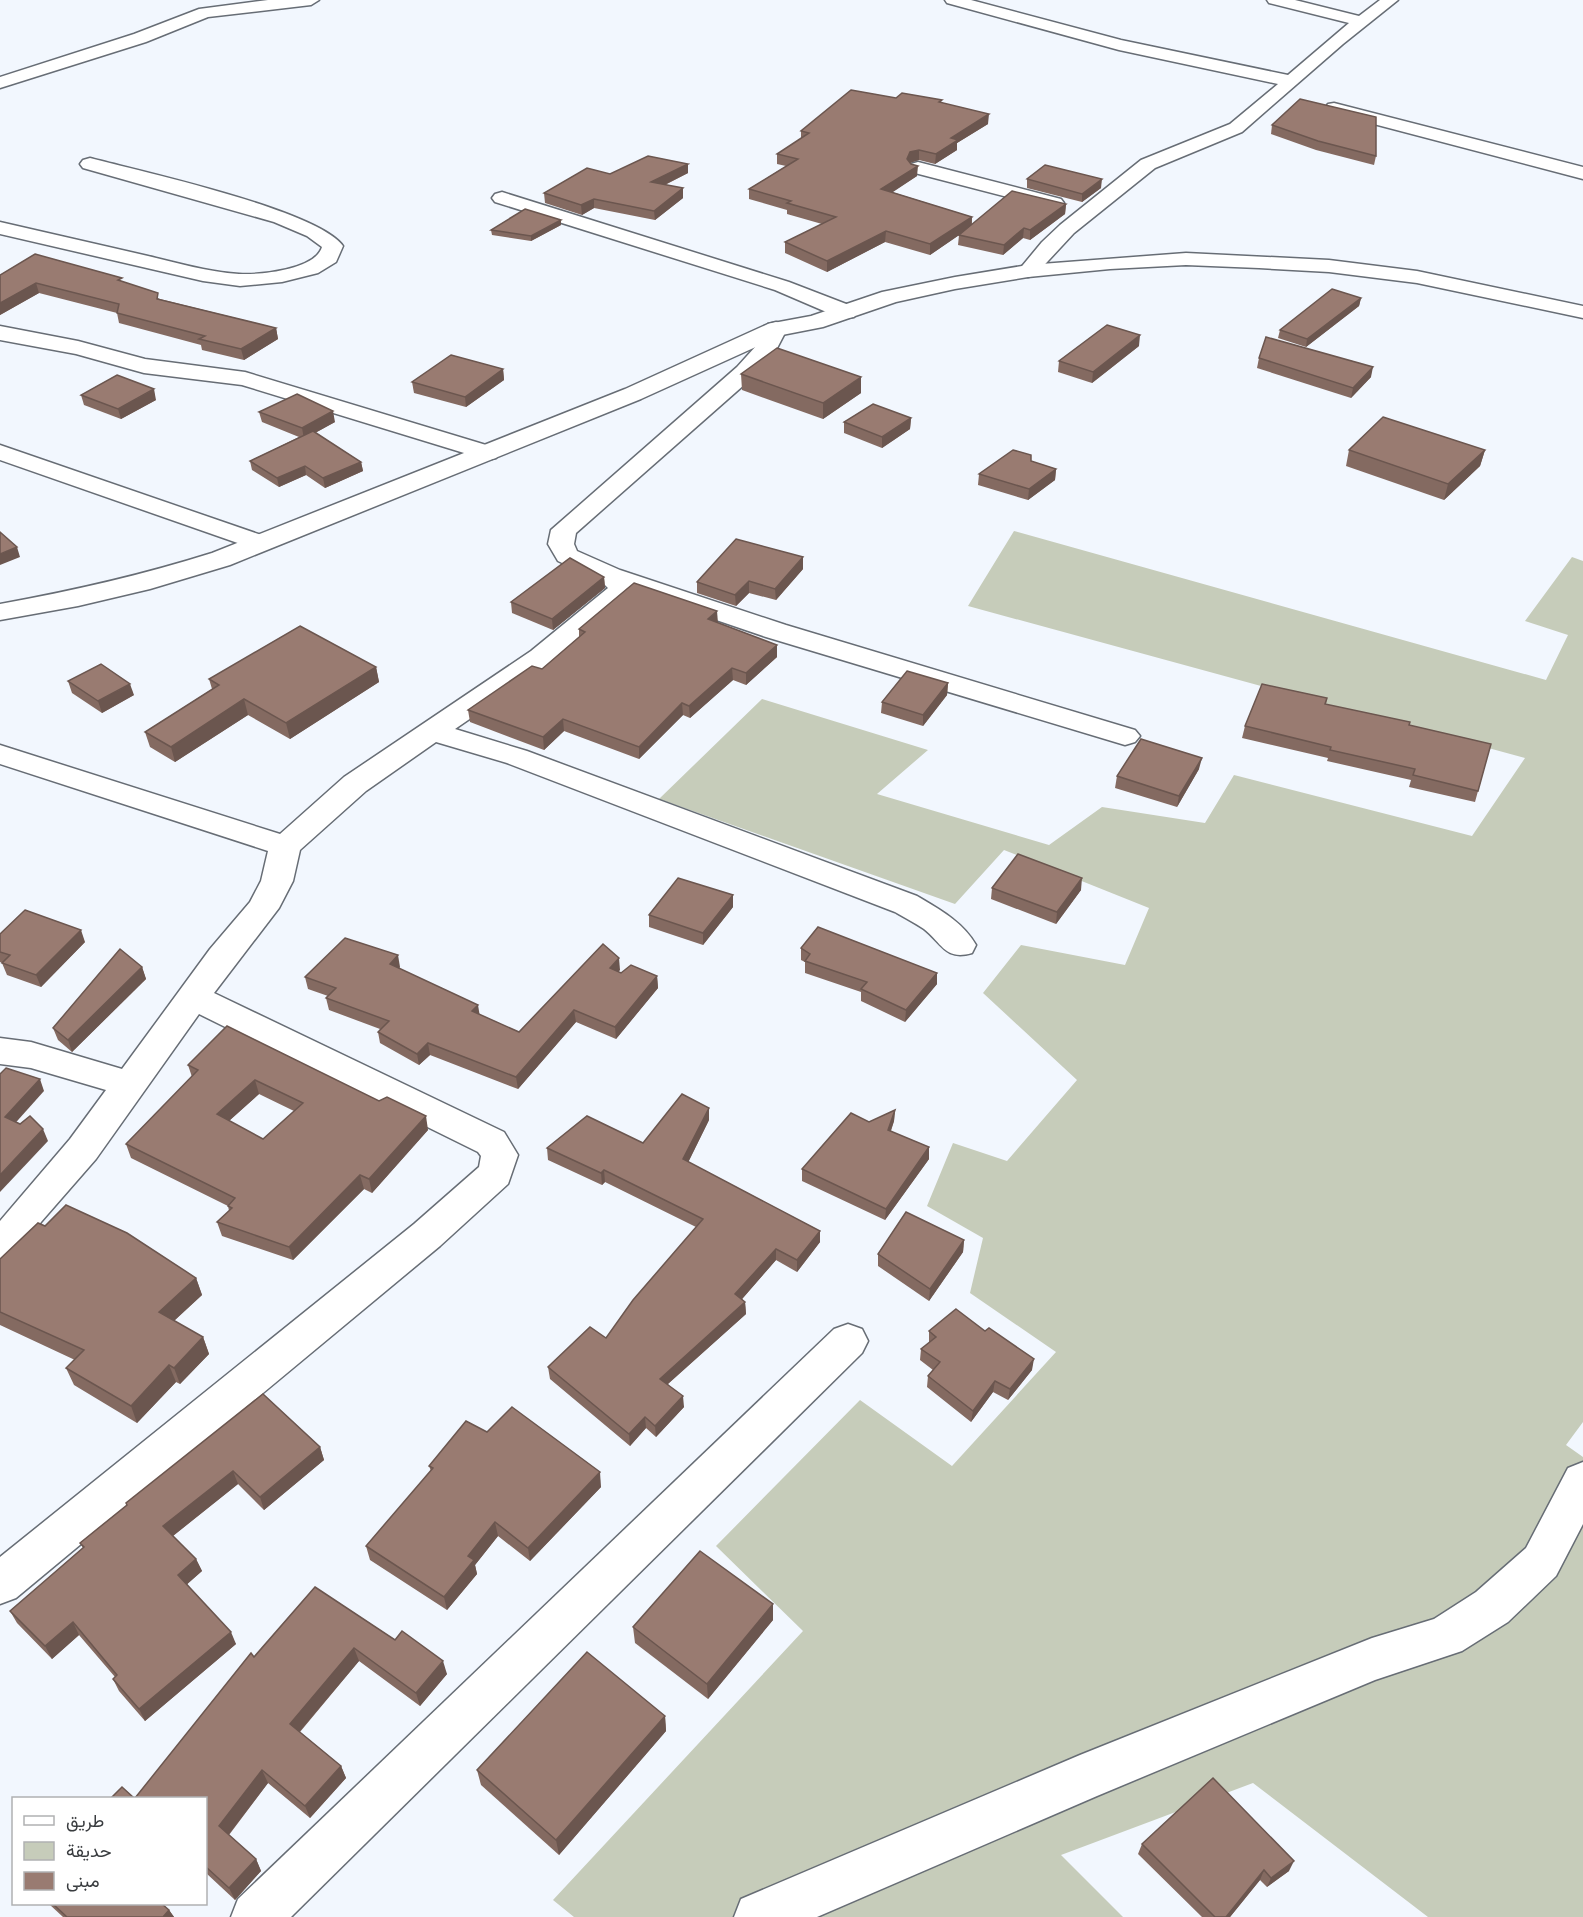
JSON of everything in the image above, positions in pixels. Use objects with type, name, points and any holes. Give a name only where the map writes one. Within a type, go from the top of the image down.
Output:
[{"type":"street","points":[[0,83],[140,38],[205,12],[311,0]]},
{"type":"street","points":[[953,0],[1284,87],[1300,99]]},
{"type":"street","points":[[1275,0],[1361,21]]},
{"type":"street","points":[[1028,271],[1049,246],[1148,164],[1236,128],[1361,21],[1390,0]]},
{"type":"street","points":[[1322,105],[1583,173]]},
{"type":"street","points":[[0,228],[203,275],[240,280],[282,276],[311,269],[329,258],[333,246],[324,237],[280,217],[192,190],[90,164]]},
{"type":"street","points":[[918,168],[1088,212]]},
{"type":"street","points":[[502,198],[782,286],[846,312]]},
{"type":"street","points":[[0,612],[78,598],[150,581],[222,559],[633,394],[776,329],[815,322],[890,297],[955,283],[1028,271],[1186,259],[1329,266],[1417,277],[1583,312]]},
{"type":"street","points":[[776,329],[766,349],[745,372],[564,530],[561,544],[567,556],[611,576],[776,631],[1125,736]]},
{"type":"street","points":[[0,333],[78,348],[144,366],[245,379],[487,453]]},
{"type":"street","points":[[0,452],[261,543]]},
{"type":"street","points":[[0,1249],[28,1212],[83,1149],[222,957],[263,908],[277,881],[285,846],[356,784],[541,657],[623,589],[611,576]]},
{"type":"street","points":[[432,732],[517,757],[906,904],[936,922],[960,945]]},
{"type":"street","points":[[0,754],[285,846]]},
{"type":"street","points":[[0,1584],[426,1235],[495,1173],[500,1155],[491,1142],[193,997]]},
{"type":"street","points":[[0,1051],[31,1055],[131,1085]]},
{"type":"street","points":[[256,1917],[848,1341]]},
{"type":"street","points":[[759,1917],[1102,1771],[1372,1660],[1446,1636],[1492,1607],[1541,1562],[1583,1481]]},
{"type":"green space","points":[[1014,531],[1546,680],[1568,635],[1525,621],[1572,557],[1583,561],[1583,1422],[1566,1445],[1583,1457],[1583,1917],[1428,1917],[1253,1783],[1061,1855],[1123,1917],[574,1917],[553,1900],[803,1631],[716,1546],[860,1400],[952,1466],[1056,1352],[970,1293],[983,1238],[927,1206],[953,1143],[1007,1161],[1077,1080],[983,993],[1021,945],[1125,965],[1149,908],[1004,850],[955,904],[659,799],[762,699],[928,750],[877,794],[1049,845],[1102,807],[1205,823],[1234,775],[1472,836],[1525,758],[968,606]]},
{"type":"building","points":[[851,90],[896,98],[902,93],[942,100],[939,102],[989,114],[951,138],[958,140],[936,154],[919,150],[910,152],[907,159],[911,164],[918,166],[881,189],[972,217],[930,244],[886,231],[827,261],[785,242],[836,217],[749,189],[798,159],[777,154],[809,133],[801,131]]},
{"type":"building","points":[[1300,99],[1376,117],[1376,156],[1318,141],[1272,125]]},
{"type":"building","points":[[648,156],[688,164],[651,182],[683,188],[654,211],[594,199],[581,205],[544,193],[587,168],[610,174]]},
{"type":"building","points":[[1045,165],[1102,179],[1082,194],[1027,179]]},
{"type":"building","points":[[1012,191],[1066,204],[1030,230],[1024,228],[1004,245],[959,235]]},
{"type":"building","points":[[525,209],[561,220],[531,236],[491,230]]},
{"type":"building","points":[[35,254],[122,278],[118,280],[158,293],[157,299],[276,328],[241,349],[199,339],[205,336],[117,313],[119,304],[36,283],[0,303],[0,275]]},
{"type":"building","points":[[1332,289],[1361,298],[1307,339],[1280,330]]},
{"type":"building","points":[[1107,325],[1140,335],[1093,372],[1059,361]]},
{"type":"building","points":[[1266,337],[1373,367],[1353,388],[1259,358]]},
{"type":"building","points":[[777,348],[861,377],[823,403],[741,374]]},
{"type":"building","points":[[451,355],[503,369],[465,397],[412,382]]},
{"type":"building","points":[[117,375],[154,389],[118,409],[81,395]]},
{"type":"building","points":[[297,394],[333,411],[302,428],[259,412]]},
{"type":"building","points":[[873,404],[911,418],[882,437],[844,422]]},
{"type":"building","points":[[1383,417],[1485,450],[1448,484],[1349,450]]},
{"type":"building","points":[[313,431],[361,462],[323,478],[305,466],[277,478],[250,461]]},
{"type":"building","points":[[1013,450],[1031,455],[1031,461],[1056,469],[1029,489],[979,474]]},
{"type":"building","points":[[0,532],[17,547],[0,554]]},
{"type":"building","points":[[736,539],[803,557],[775,589],[749,581],[735,595],[697,582]]},
{"type":"building","points":[[570,558],[604,577],[552,619],[511,602]]},
{"type":"building","points":[[634,583],[717,611],[708,619],[777,645],[746,673],[732,668],[689,706],[682,703],[639,747],[563,719],[543,737],[468,710],[532,666],[542,669],[585,632],[579,629]]},
{"type":"building","points":[[300,626],[376,667],[286,723],[244,699],[171,747],[145,732],[219,685],[209,679]]},
{"type":"building","points":[[101,664],[130,684],[98,701],[68,681]]},
{"type":"building","points":[[907,671],[948,683],[923,715],[882,702]]},
{"type":"building","points":[[1262,684],[1327,698],[1325,704],[1410,722],[1409,725],[1491,744],[1478,791],[1413,775],[1415,769],[1330,750],[1331,747],[1245,726]]},
{"type":"building","points":[[1141,739],[1202,758],[1179,796],[1117,776]]},
{"type":"building","points":[[1018,854],[1082,878],[1057,912],[992,888]]},
{"type":"building","points":[[678,878],[733,895],[703,933],[649,915]]},
{"type":"building","points":[[25,910],[81,930],[36,975],[2,963],[10,955],[0,952],[0,934]]},
{"type":"building","points":[[818,927],[937,973],[906,1010],[861,989],[867,982],[805,961],[810,954],[801,948]]},
{"type":"building","points":[[345,938],[398,955],[390,964],[478,1005],[472,1011],[519,1032],[603,944],[619,958],[610,968],[621,973],[631,965],[657,976],[615,1027],[574,1010],[516,1077],[428,1043],[417,1054],[378,1032],[389,1021],[326,998],[336,988],[305,977]]},
{"type":"building","points":[[120,949],[142,967],[68,1040],[53,1028]]},
{"type":"building","points":[[227,1026],[379,1101],[387,1097],[426,1116],[369,1179],[360,1175],[289,1247],[217,1222],[232,1208],[228,1206],[235,1198],[126,1144],[198,1070],[188,1065]],"holes":[[[255,1080],[303,1103],[263,1139],[217,1114]]]},
{"type":"building","points":[[6,1068],[40,1079],[5,1117],[20,1124],[30,1116],[43,1129],[0,1175],[0,1074]]},
{"type":"building","points":[[682,1094],[709,1108],[683,1159],[820,1231],[797,1260],[776,1249],[735,1294],[745,1302],[660,1379],[683,1396],[655,1426],[645,1417],[629,1434],[548,1367],[590,1327],[606,1338],[633,1300],[703,1219],[604,1170],[601,1173],[547,1148],[587,1116],[643,1143]]},
{"type":"building","points":[[895,1110],[888,1130],[929,1147],[886,1209],[802,1169],[851,1113],[869,1122]]},
{"type":"building","points":[[66,1205],[127,1233],[196,1278],[159,1312],[203,1337],[174,1368],[169,1365],[131,1406],[66,1368],[84,1350],[0,1312],[0,1259],[38,1223],[45,1226]]},
{"type":"building","points":[[906,1212],[964,1240],[930,1289],[878,1254]]},
{"type":"building","points":[[956,1309],[985,1331],[989,1328],[1034,1359],[1010,1389],[995,1381],[973,1411],[928,1376],[940,1362],[921,1349],[936,1337],[929,1331]]},
{"type":"building","points":[[263,1394],[320,1447],[260,1497],[233,1471],[163,1526],[196,1559],[178,1575],[231,1632],[139,1709],[113,1679],[117,1675],[73,1622],[45,1646],[10,1611],[84,1547],[80,1543],[127,1505],[126,1503]]},
{"type":"building","points":[[512,1407],[600,1472],[528,1548],[495,1522],[468,1556],[474,1560],[444,1597],[366,1546],[433,1468],[429,1466],[466,1421],[487,1432]]},
{"type":"building","points":[[700,1551],[773,1604],[707,1684],[633,1627]]},
{"type":"building","points":[[315,1587],[395,1640],[402,1631],[443,1661],[416,1693],[354,1648],[290,1724],[341,1766],[305,1806],[262,1770],[219,1826],[256,1859],[229,1888],[207,1868],[207,1797],[136,1797],[251,1653],[254,1657]]},
{"type":"building","points":[[587,1652],[665,1716],[556,1840],[477,1770]]},
{"type":"building","points":[[1213,1778],[1294,1861],[1271,1878],[1264,1870],[1226,1917],[1215,1917],[1142,1844]]},
{"type":"building","points":[[122,1787],[133,1797],[112,1797]]},
{"type":"building","points":[[54,1905],[163,1905],[169,1910],[163,1917],[67,1917]]}]
